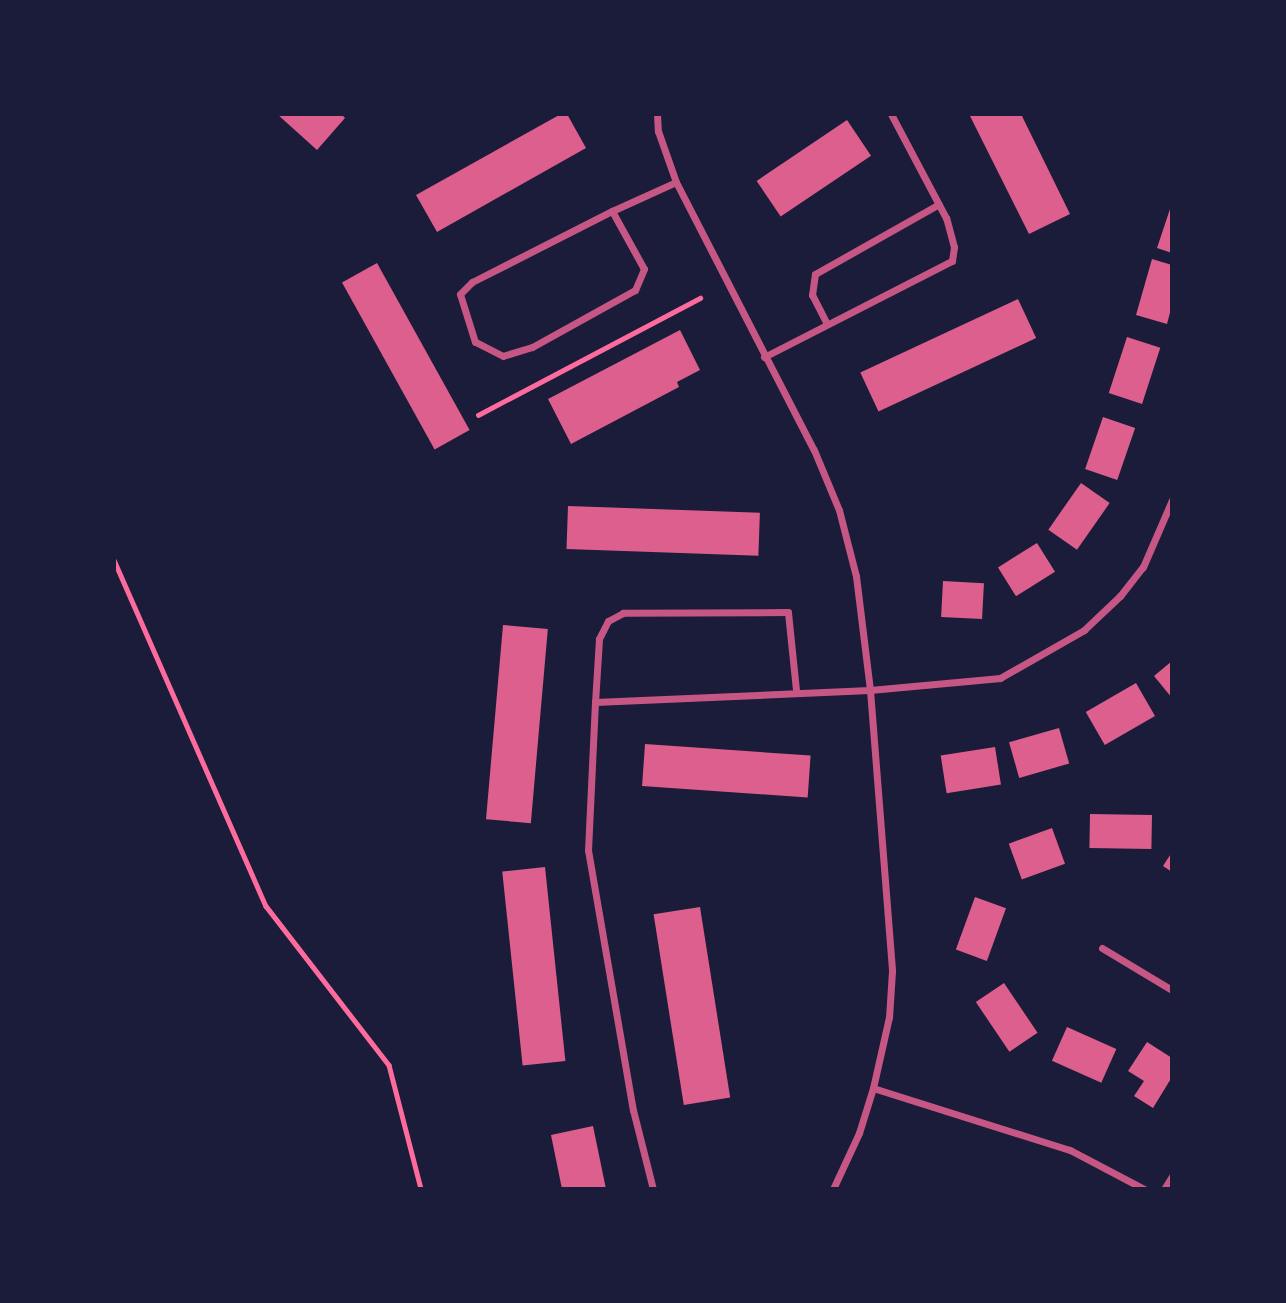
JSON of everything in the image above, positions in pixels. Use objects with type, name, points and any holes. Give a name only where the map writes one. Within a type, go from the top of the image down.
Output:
[{"type":"street","points":[[657,114],[658,131],[676,182],[814,450],[839,510],[856,576],[870,690],[892,971],[889,1017],[873,1088],[859,1133],[833,1189]]},
{"type":"street","points":[[764,357],[951,261],[954,247],[939,204],[891,114]]},
{"type":"street","points":[[612,211],[644,268],[635,290],[532,347],[503,356],[475,342],[460,294],[472,282],[612,211],[676,182]]},
{"type":"street","points":[[827,324],[812,295],[815,274],[939,204]]},
{"type":"street","points":[[595,702],[796,690],[870,690],[1000,678],[1046,655],[1084,630],[1120,596],[1143,567],[1172,500]]},
{"type":"street","points":[[653,1189],[633,1110],[588,850],[599,639],[608,621],[623,613],[788,612],[796,690]]},
{"type":"street","points":[[1102,948],[1172,990]]},
{"type":"street","points":[[873,1088],[1070,1150],[1144,1189]]},
{"type":"street","points":[[1164,1189],[1172,1175]]},
{"type":"path","points":[[478,415],[699,298]]},
{"type":"path","points":[[114,560],[266,906],[389,1065],[421,1189]]},
{"type":"building","points":[[277,114],[341,114],[345,118],[317,150]]},
{"type":"building","points":[[561,114],[567,114],[586,148],[437,232],[416,195]]},
{"type":"building","points":[[969,114],[1021,114],[1070,214],[1029,234]]},
{"type":"building","points":[[847,120],[871,156],[781,217],[757,181]]},
{"type":"building","points":[[1172,203],[1172,253],[1157,248]]},
{"type":"building","points":[[1152,259],[1172,265],[1172,305],[1167,324],[1136,315]]},
{"type":"building","points":[[377,263],[470,430],[435,449],[342,282]]},
{"type":"building","points":[[1018,299],[1036,338],[878,412],[860,373]]},
{"type":"building","points":[[680,330],[700,370],[677,382],[679,387],[571,444],[548,399]]},
{"type":"building","points":[[1127,337],[1160,348],[1142,404],[1109,393]]},
{"type":"building","points":[[1103,417],[1135,428],[1117,480],[1085,469]]},
{"type":"building","points":[[1081,483],[1110,503],[1077,550],[1048,530]]},
{"type":"building","points":[[568,506],[760,513],[758,556],[566,549]]},
{"type":"building","points":[[1037,543],[1055,572],[1016,596],[998,567]]},
{"type":"building","points":[[943,581],[984,583],[982,619],[941,617]]},
{"type":"building","points":[[503,625],[548,629],[531,823],[486,819]]},
{"type":"building","points":[[1172,661],[1172,698],[1154,676]]},
{"type":"building","points":[[1136,683],[1155,716],[1105,745],[1086,712]]},
{"type":"building","points":[[1059,728],[1069,764],[1019,778],[1009,742]]},
{"type":"building","points":[[645,744],[811,756],[808,797],[642,786]]},
{"type":"building","points":[[995,747],[1001,785],[947,793],[941,756]]},
{"type":"building","points":[[1090,814],[1152,815],[1151,849],[1089,848]]},
{"type":"building","points":[[1052,828],[1065,864],[1022,879],[1009,844]]},
{"type":"building","points":[[1172,852],[1172,872],[1163,866]]},
{"type":"building","points":[[545,867],[565,1061],[523,1065],[502,871]]},
{"type":"building","points":[[975,897],[1006,908],[987,961],[956,950]]},
{"type":"building","points":[[700,907],[730,1098],[684,1105],[654,914]]},
{"type":"building","points":[[1004,983],[1038,1033],[1009,1052],[976,1002]]},
{"type":"building","points":[[1067,1027],[1116,1049],[1101,1083],[1052,1061]]},
{"type":"building","points":[[1147,1042],[1172,1058],[1172,1077],[1153,1108],[1134,1096],[1144,1081],[1128,1071]]},
{"type":"building","points":[[593,1126],[606,1189],[562,1189],[551,1135]]}]
